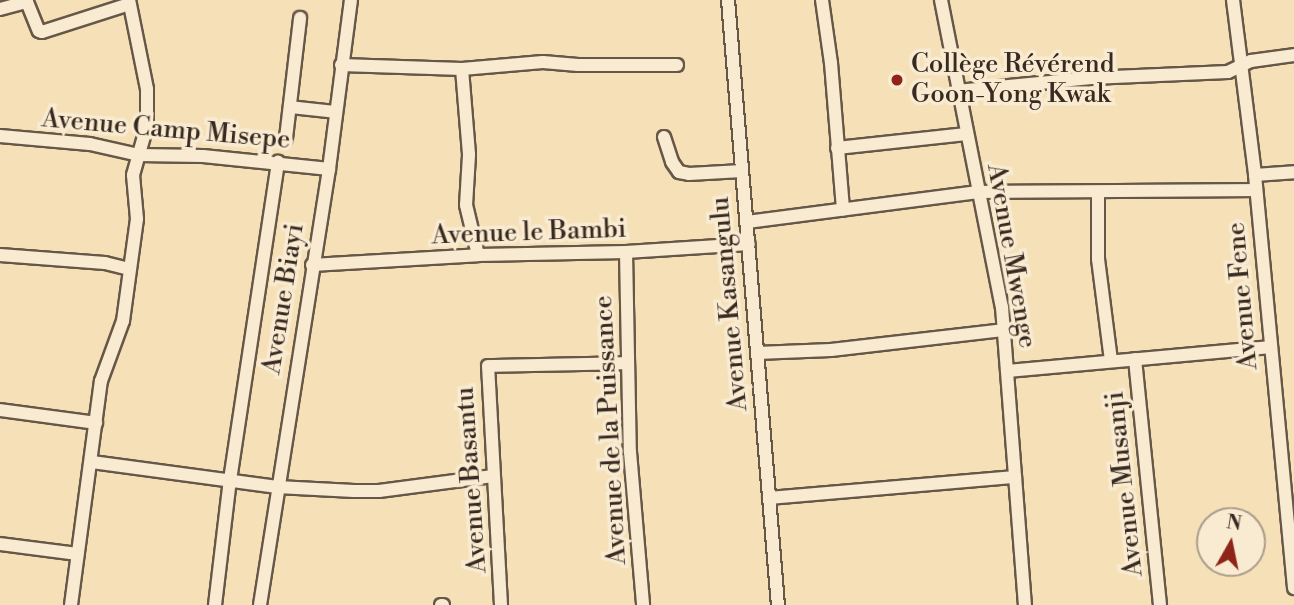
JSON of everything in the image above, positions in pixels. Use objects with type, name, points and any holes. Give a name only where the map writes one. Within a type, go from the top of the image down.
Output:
[{"type":"street","name":"Avenue Biayi","points":[[260,605],[329,169],[351,0]]},
{"type":"street","name":"Avenue Kasangulu","points":[[727,0],[778,605]]},
{"type":"street","points":[[822,0],[831,63],[844,210]]},
{"type":"street","name":"Avenue Mwenge","points":[[941,0],[957,91],[996,274],[1008,371],[1025,605]]},
{"type":"street","name":"Avenue Fene","points":[[1233,0],[1255,174],[1270,347],[1290,516],[1294,588]]},
{"type":"street","points":[[0,9],[27,2],[39,31],[42,32],[129,2],[149,109],[133,182],[136,226],[123,321],[104,366],[71,605]]},
{"type":"street","points":[[286,138],[300,18]]},
{"type":"street","points":[[957,91],[1103,78],[1228,72],[1251,61],[1294,55]]},
{"type":"street","points":[[341,65],[462,69],[543,62],[677,65]]},
{"type":"street","points":[[462,69],[469,155],[466,205],[478,255]]},
{"type":"street","points":[[290,107],[336,112]]},
{"type":"street","points":[[837,148],[966,134]]},
{"type":"street","name":"Avenue Camp Misepe","points":[[0,136],[90,144],[139,155],[203,156],[329,169]]},
{"type":"street","points":[[664,137],[671,162],[679,172],[690,174],[742,171]]},
{"type":"street","points":[[215,605],[230,480],[278,162]]},
{"type":"street","points":[[1255,174],[1294,172]]},
{"type":"street","points":[[747,222],[978,192],[1256,190]]},
{"type":"street","points":[[1098,193],[1098,259],[1111,360]]},
{"type":"street","name":"Avenue le Bambi","points":[[312,265],[478,255],[626,252],[748,244]]},
{"type":"street","name":"Avenue de la Puissance","points":[[626,252],[630,452],[643,605]]},
{"type":"street","points":[[0,256],[106,264],[129,269]]},
{"type":"street","points":[[757,353],[831,350],[1003,330]]},
{"type":"street","points":[[1008,371],[1270,347]]},
{"type":"street","name":"Avenue Musanji","points":[[1136,359],[1160,605]]},
{"type":"street","name":"Avenue Basantu","points":[[501,605],[489,366],[628,363]]},
{"type":"street","points":[[0,410],[96,423]]},
{"type":"street","points":[[92,462],[277,487],[379,491],[493,475]]},
{"type":"street","points":[[769,498],[1015,477]]},
{"type":"street","points":[[0,544],[77,554]]},
{"type":"place","name":"Collège Révérend Goon-Yong Kwak","points":[[897,80]]}]
